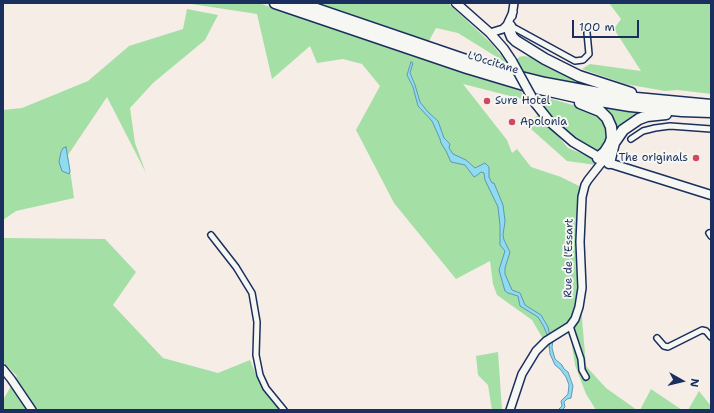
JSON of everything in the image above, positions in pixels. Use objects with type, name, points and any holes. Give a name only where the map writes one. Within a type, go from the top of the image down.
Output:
[{"type":"highway","name":"L'Occitane","points":[[275,3],[467,68],[554,93],[630,106],[711,112]]},
{"type":"highway","name":"L'Occitane","points":[[299,3],[513,75],[591,92],[639,99],[711,105]]},
{"type":"highway","points":[[510,26],[512,37],[516,41],[545,59],[579,76],[628,92],[654,97],[661,101]]},
{"type":"highway","points":[[554,93],[562,98],[595,108],[607,118],[612,132],[610,144],[605,152],[603,161]]},
{"type":"highway","points":[[603,161],[623,130],[629,125],[648,116],[682,111]]},
{"type":"main road","points":[[456,3],[490,34],[508,56],[544,116],[560,132],[573,142],[603,161],[711,195]]},
{"type":"street","points":[[514,3],[510,26],[575,61],[583,60],[589,54],[587,33]]},
{"type":"street","points":[[490,34],[503,29],[513,12]]},
{"type":"street","points":[[631,139],[643,130],[655,128],[670,126],[711,128]]},
{"type":"street","name":"Rue de l'Essart","points":[[570,326],[575,319],[579,307],[582,288],[580,242],[582,197],[585,185],[603,161]]},
{"type":"street","points":[[211,235],[236,267],[252,293],[257,322],[256,355],[260,375],[266,388],[284,410]]},
{"type":"street","points":[[510,410],[522,374],[536,351],[550,339],[570,326],[581,359],[582,370],[586,377]]},
{"type":"street","points":[[657,338],[664,346],[668,347],[702,330],[706,331],[711,337]]},
{"type":"street","points":[[3,369],[12,379],[32,410]]},
{"type":"green space","points":[[185,3],[259,3],[521,91],[526,100],[463,84],[507,140],[512,153],[517,149],[531,167],[561,177],[579,186],[577,258],[586,366],[606,388],[637,410],[596,410],[586,394],[575,365],[570,333],[563,328],[555,333],[549,349],[532,320],[497,295],[493,284],[490,261],[456,279],[394,203],[356,130],[380,86],[362,64],[343,59],[317,63],[310,46],[272,79],[257,14]]},
{"type":"green space","points":[[317,3],[448,3],[491,43],[508,64],[458,33],[436,28],[429,41]]},
{"type":"green space","points":[[609,3],[711,3],[711,94],[678,90],[665,91],[625,84],[582,69],[590,64],[641,71],[614,29],[621,19]]},
{"type":"green space","points":[[187,9],[218,15],[205,40],[153,83],[130,108],[135,143],[146,173],[107,97],[68,155],[74,198],[16,211],[3,220],[3,110],[22,108],[88,81],[129,46],[183,29]]},
{"type":"green space","points":[[519,57],[530,57],[567,76],[615,91],[563,82],[522,71],[517,60]]},
{"type":"green space","points":[[534,94],[594,111],[606,121],[609,143],[600,151],[592,150],[579,141],[544,110]]},
{"type":"green space","points":[[593,104],[654,113],[617,133],[614,126]]},
{"type":"green space","points":[[538,115],[568,148],[598,160],[596,165],[567,161],[531,129],[533,122],[532,120]]},
{"type":"green space","points":[[3,238],[105,239],[136,272],[113,305],[163,358],[218,373],[250,360],[262,389],[280,409],[3,410],[3,400],[17,376],[3,362]]},
{"type":"green space","points":[[498,352],[502,410],[492,410],[488,385],[478,375],[476,356]]},
{"type":"green space","points":[[651,389],[682,410],[640,410]]},
{"type":"green space","points":[[699,391],[711,406],[711,410],[688,410]]},
{"type":"water","points":[[411,62],[413,63],[410,73],[420,102],[438,121],[444,138],[450,144],[449,148],[453,154],[466,160],[475,168],[485,163],[489,167],[489,177],[492,183],[494,183],[503,205],[505,221],[503,235],[510,252],[505,268],[505,274],[512,290],[520,293],[525,305],[541,315],[548,327],[550,337],[548,337],[538,317],[520,306],[518,296],[505,291],[499,270],[505,251],[500,245],[498,207],[485,180],[484,173],[481,172],[474,177],[465,165],[451,162],[432,121],[418,106],[413,87],[407,75]]},
{"type":"water","points":[[66,147],[70,171],[69,174],[62,171],[59,162],[61,152],[63,148]]},
{"type":"water","points":[[553,339],[552,348],[555,359],[568,372],[573,386],[571,398],[564,402],[565,407],[562,410],[558,410],[562,406],[561,401],[568,394],[569,385],[566,377],[555,365],[550,354],[549,341]]},
{"type":"place","name":"Sure Hotel","points":[[487,101]]},
{"type":"place","name":"Apolonia","points":[[512,122]]},
{"type":"place","name":"The originals","points":[[696,158]]}]
